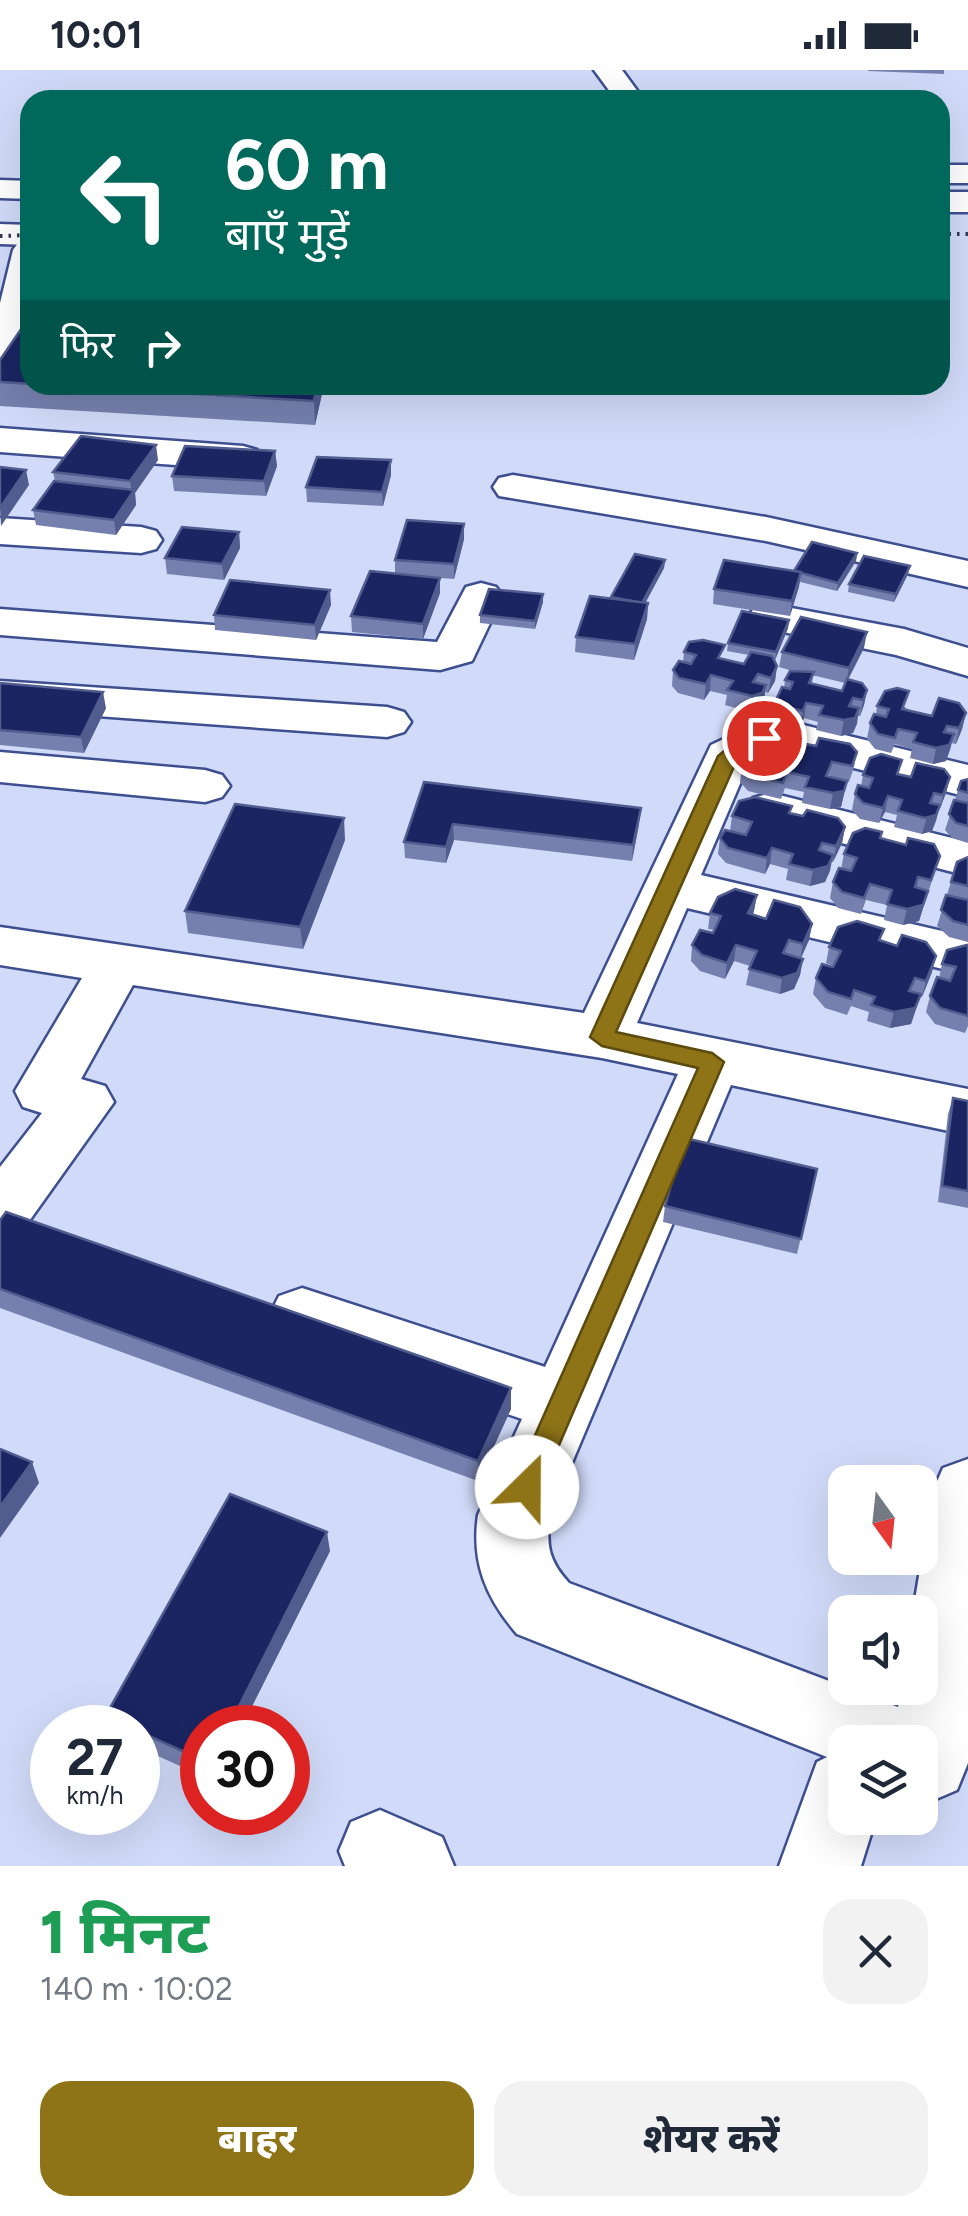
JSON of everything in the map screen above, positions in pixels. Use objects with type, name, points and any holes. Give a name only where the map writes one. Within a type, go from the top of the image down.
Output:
[{"type":"main road","points":[[0,361],[20,292]]},
{"type":"main road","points":[[0,440],[243,458]]},
{"type":"main road","points":[[514,487],[766,529],[968,574]]},
{"type":"main road","points":[[0,531],[141,540]]},
{"type":"main road","points":[[0,622],[440,656],[456,651],[481,596]]},
{"type":"main road","points":[[770,617],[904,643],[968,662]]},
{"type":"main road","points":[[0,695],[387,722]]},
{"type":"main road","points":[[602,1037],[728,756],[744,745],[791,737],[968,781]]},
{"type":"main road","points":[[0,767],[205,786]]},
{"type":"main road","points":[[710,794],[968,859]]},
{"type":"main road","points":[[670,886],[968,956]]},
{"type":"main road","points":[[0,946],[602,1037],[968,1112]]},
{"type":"main road","points":[[19,1221],[84,1102],[44,1092],[118,963]]},
{"type":"main road","points":[[712,1062],[514,1515],[509,1548],[517,1582],[543,1609],[828,1729]]},
{"type":"main road","points":[[244,1297],[563,1404]]},
{"type":"main road","points":[[905,1725],[968,1491]]},
{"type":"main road","points":[[820,1866],[842,1835]]},
{"type":"building","points":[[20,331],[20,383],[0,382],[0,360]]},
{"type":"building","points":[[213,395],[315,395],[314,401]]},
{"type":"building","points":[[81,436],[156,445],[130,481],[53,472]]},
{"type":"building","points":[[185,446],[275,451],[264,481],[172,476]]},
{"type":"building","points":[[317,457],[391,460],[382,492],[306,487]]},
{"type":"building","points":[[0,467],[26,470],[0,508]]},
{"type":"building","points":[[54,481],[134,490],[114,520],[33,510]]},
{"type":"building","points":[[407,520],[464,524],[454,564],[395,560]]},
{"type":"building","points":[[182,527],[239,532],[222,564],[165,558]]},
{"type":"building","points":[[812,542],[857,553],[838,583],[794,571]]},
{"type":"building","points":[[635,554],[665,560],[642,603],[611,597]]},
{"type":"building","points":[[864,556],[910,566],[896,594],[849,584]]},
{"type":"building","points":[[724,560],[801,572],[792,601],[714,589]]},
{"type":"building","points":[[370,571],[440,578],[423,624],[351,616]]},
{"type":"building","points":[[230,580],[330,590],[315,625],[214,615]]},
{"type":"building","points":[[489,589],[543,594],[535,621],[480,615]]},
{"type":"building","points":[[590,596],[648,603],[635,644],[576,637]]},
{"type":"building","points":[[742,611],[789,620],[776,652],[728,643]]},
{"type":"building","points":[[801,617],[867,632],[849,668],[782,652]]},
{"type":"building","points":[[703,640],[725,645],[718,658],[744,664],[751,652],[772,656],[777,666],[771,678],[758,674],[753,682],[766,685],[762,693],[752,696],[727,690],[733,681],[711,675],[706,684],[679,678],[673,670],[679,661],[691,664],[696,655],[684,652],[689,642]]},
{"type":"building","points":[[790,671],[814,672],[809,683],[842,691],[847,679],[862,683],[867,690],[863,700],[853,698],[849,706],[859,708],[855,718],[819,715],[823,706],[806,703],[803,711],[782,706],[776,700],[782,687],[790,689],[793,682],[785,680]]},
{"type":"building","points":[[0,683],[103,692],[81,737],[0,730]]},
{"type":"building","points":[[885,691],[909,691],[902,709],[932,716],[939,698],[959,703],[966,713],[959,728],[947,726],[944,732],[954,734],[949,745],[936,748],[913,742],[917,733],[898,729],[895,738],[878,734],[870,723],[874,714],[886,717],[889,709],[877,706]]},
{"type":"building","points":[[770,727],[799,733],[796,742],[816,746],[819,738],[850,744],[857,752],[852,766],[832,762],[826,776],[847,781],[844,791],[833,793],[805,787],[809,777],[787,772],[783,783],[750,775],[742,766],[747,753],[766,757],[771,745],[755,742],[760,731]]},
{"type":"building","points":[[881,754],[902,760],[897,774],[911,777],[916,763],[944,769],[950,777],[943,795],[934,793],[930,803],[940,805],[936,815],[925,818],[898,811],[902,800],[888,796],[883,808],[863,803],[855,794],[858,785],[869,788],[873,778],[863,775],[870,758]]},
{"type":"building","points":[[968,779],[968,793],[958,790],[961,781]]},
{"type":"building","points":[[424,782],[641,808],[633,845],[453,824],[446,847],[404,842]]},
{"type":"building","points":[[755,797],[792,806],[789,813],[803,816],[807,810],[838,818],[845,827],[836,846],[822,843],[819,850],[833,855],[828,866],[813,870],[789,864],[793,854],[772,848],[767,858],[728,848],[720,838],[725,830],[746,835],[752,822],[732,816],[739,801]]},
{"type":"building","points":[[954,800],[968,803],[968,826],[956,823],[949,814]]},
{"type":"building","points":[[235,804],[344,818],[300,927],[185,911]]},
{"type":"building","points":[[865,828],[882,832],[880,838],[906,845],[908,838],[934,844],[940,856],[931,880],[918,877],[915,887],[928,891],[923,905],[907,909],[887,904],[892,890],[870,884],[864,898],[842,892],[833,882],[839,868],[851,871],[857,858],[844,854],[853,833]]},
{"type":"building","points":[[968,857],[968,886],[951,882],[957,862]]},
{"type":"building","points":[[735,889],[757,895],[748,913],[766,919],[774,900],[800,907],[812,924],[803,944],[789,940],[783,953],[803,959],[797,973],[782,978],[749,969],[757,951],[736,945],[727,963],[702,955],[692,945],[700,930],[713,933],[721,916],[710,913],[718,897]]},
{"type":"building","points":[[946,895],[968,900],[968,925],[953,921],[941,910]]},
{"type":"building","points":[[857,921],[884,929],[879,940],[897,946],[902,935],[926,942],[936,956],[926,981],[915,978],[909,991],[921,994],[915,1008],[894,1012],[871,1005],[875,997],[854,990],[851,999],[828,992],[816,978],[822,964],[833,967],[841,951],[829,947],[838,927]]},
{"type":"building","points":[[967,945],[968,1016],[940,1008],[930,996],[937,977],[950,981],[956,967],[942,964],[947,950]]},
{"type":"building","points":[[953,1098],[968,1101],[968,1191],[942,1186]]},
{"type":"building","points":[[685,1138],[817,1169],[801,1239],[665,1206]]},
{"type":"building","points":[[6,1212],[511,1388],[478,1461],[0,1289],[0,1220]]},
{"type":"building","points":[[0,1449],[32,1462],[0,1507]]},
{"type":"building","points":[[230,1494],[327,1532],[240,1705],[180,1705],[180,1750],[160,1741],[160,1705],[112,1705]]},
{"type":"railway","points":[[950,234],[968,234]]},
{"type":"railway","points":[[0,236],[20,235]]},
{"type":"route","points":[[527,1487],[712,1062],[602,1037],[728,756],[764,738]]}]
